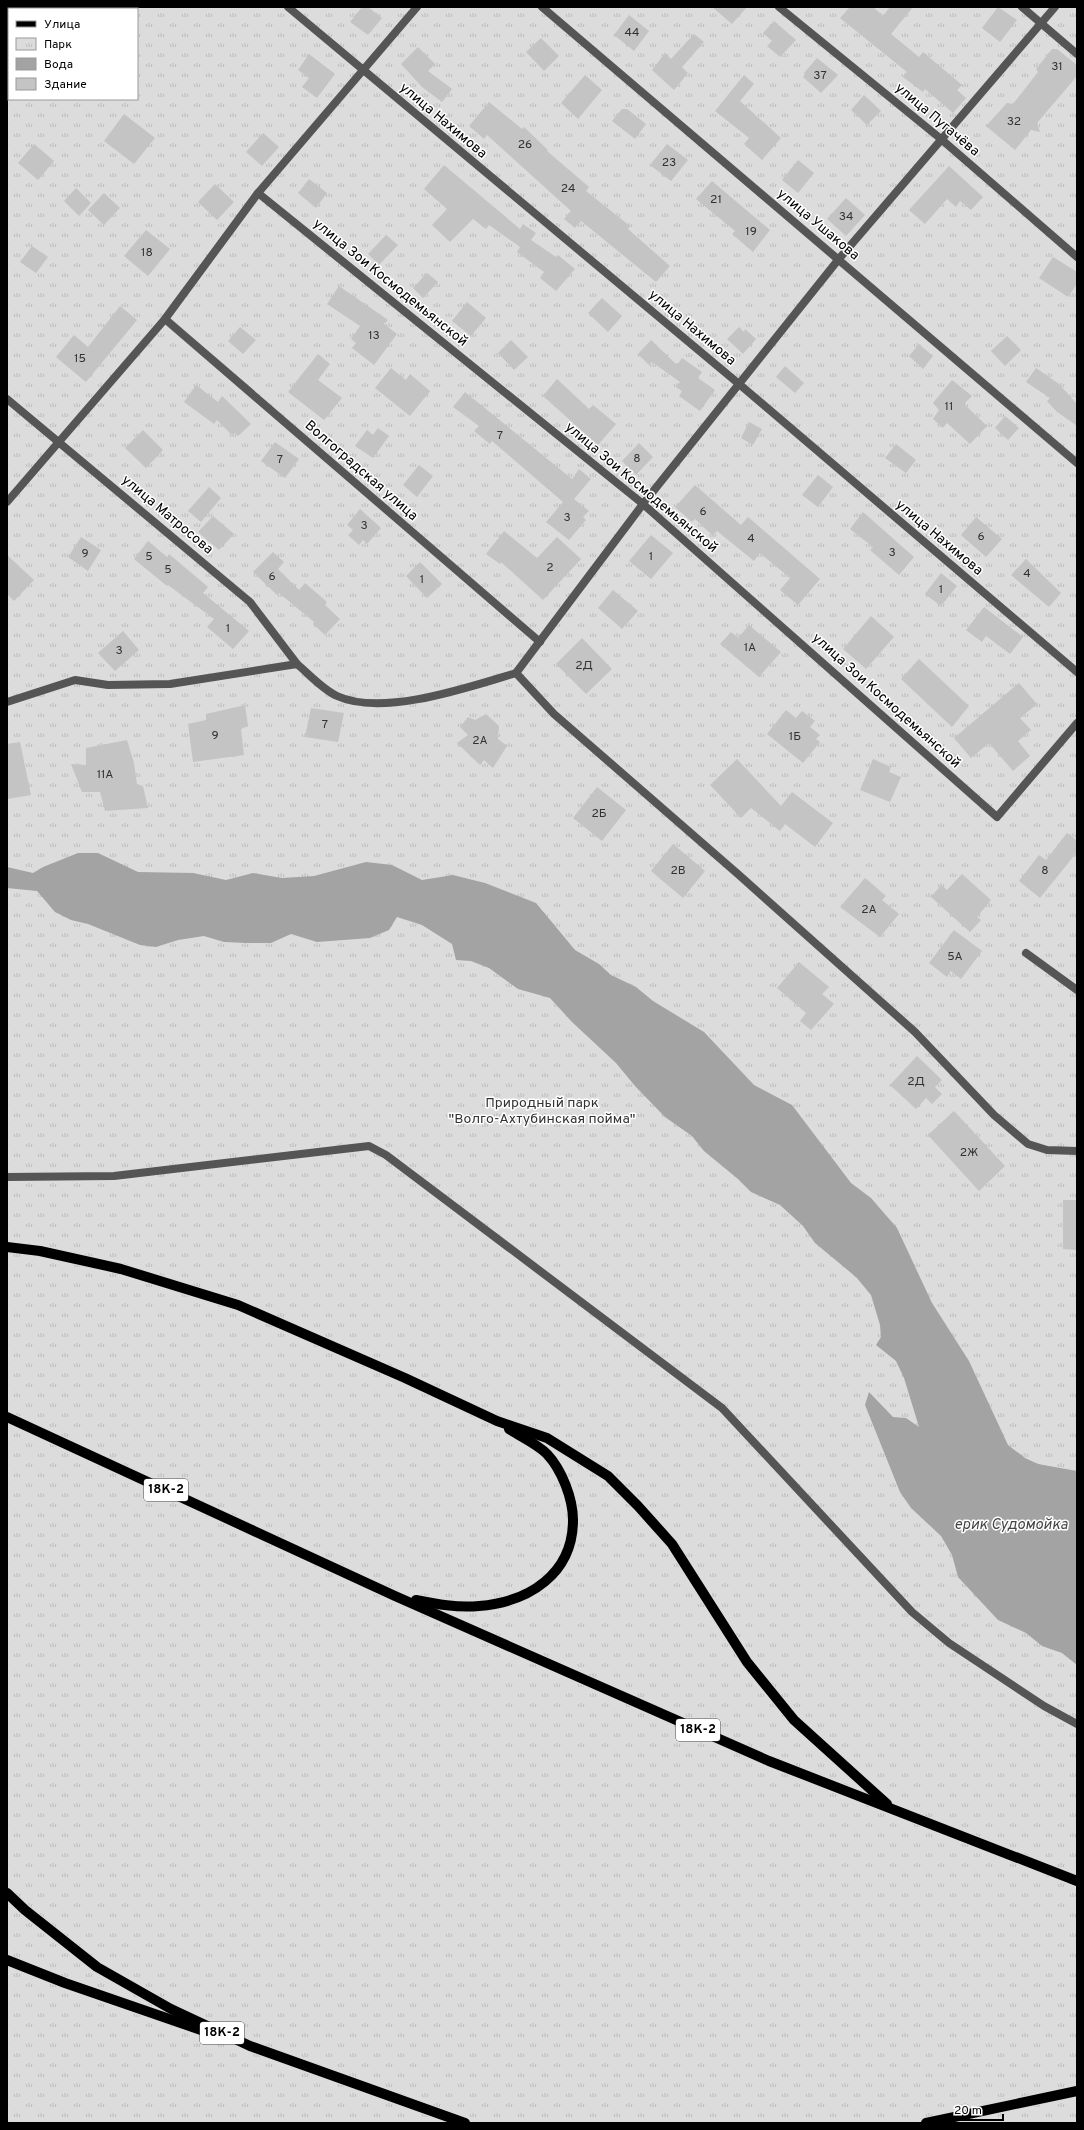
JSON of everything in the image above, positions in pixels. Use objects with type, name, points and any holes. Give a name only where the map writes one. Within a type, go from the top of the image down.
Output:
[{"type":"main road","points":[[7,1247],[40,1251],[121,1269],[238,1305],[405,1378],[497,1421],[547,1438],[608,1476],[672,1544],[747,1662],[794,1720],[891,1808]]},
{"type":"main road","name":"18К-2","points":[[7,1417],[395,1596],[769,1761],[1077,1881]]},
{"type":"main road","points":[[395,1596],[442,1606],[479,1606],[503,1602],[526,1594],[549,1579],[564,1563],[573,1537],[573,1508],[561,1475],[547,1454],[497,1421]]},
{"type":"main road","name":"18К-2","points":[[7,1893],[25,1910],[97,1967],[171,2009],[250,2046],[465,2123]]},
{"type":"main road","points":[[7,1960],[72,1985],[250,2046]]},
{"type":"main road","points":[[926,2123],[1077,2091]]},
{"type":"street","name":"улица Нахимова","points":[[288,7],[363,72],[739,384],[1077,672]]},
{"type":"street","points":[[7,502],[165,320],[258,193],[417,7]]},
{"type":"street","name":"улица Ушакова","points":[[542,7],[1077,463]]},
{"type":"street","name":"улица Пугачёва","points":[[779,7],[941,140],[1077,256]]},
{"type":"street","points":[[1022,7],[1077,54]]},
{"type":"street","points":[[1055,7],[838,260],[644,504],[516,673],[554,714],[733,869],[915,1032],[994,1115],[1028,1144],[1047,1150],[1077,1152]]},
{"type":"street","name":"улица Зои Космодемьянской","points":[[258,193],[644,504],[997,817],[1077,723]]},
{"type":"street","name":"Волгоградская улица","points":[[165,320],[540,642]]},
{"type":"street","name":"улица Матросова","points":[[7,399],[60,441],[250,602],[296,664],[336,696],[361,703],[392,702],[448,692],[516,673]]},
{"type":"street","points":[[7,702],[75,680],[108,684],[170,684],[296,664]]},
{"type":"street","points":[[1026,953],[1077,990]]},
{"type":"street","points":[[7,1177],[114,1176],[369,1146],[386,1155],[722,1408],[912,1612],[949,1643],[1044,1706],[1077,1724]]},
{"type":"green space","name":"Природный парк \"Волго-Ахтубинская пойма\"","points":[[7,7],[1077,7],[1077,2123],[7,2123]]},
{"type":"water","name":"ерик Судомойка","points":[[78,853],[98,853],[138,872],[193,873],[226,880],[253,873],[282,878],[314,876],[366,862],[392,865],[422,880],[453,875],[485,883],[536,903],[575,950],[599,964],[611,975],[636,987],[653,1001],[704,1032],[754,1085],[792,1105],[851,1183],[871,1198],[897,1228],[932,1303],[969,1361],[1008,1445],[1025,1458],[1038,1464],[1077,1471],[1077,1665],[1062,1653],[1042,1646],[1026,1633],[998,1620],[958,1577],[952,1555],[941,1536],[911,1508],[900,1492],[865,1405],[869,1392],[893,1417],[906,1418],[919,1427],[904,1378],[896,1361],[876,1345],[881,1337],[880,1325],[871,1295],[856,1277],[815,1243],[803,1226],[780,1205],[751,1192],[738,1179],[704,1151],[692,1136],[665,1117],[635,1086],[616,1063],[572,1022],[550,998],[518,989],[489,968],[471,961],[456,960],[452,944],[422,925],[397,917],[389,930],[370,938],[317,942],[291,934],[271,943],[246,943],[224,942],[204,936],[178,940],[156,947],[140,945],[88,924],[71,920],[55,912],[37,891],[7,888],[7,867],[33,873],[43,867]]},
{"type":"building","points":[[362,7],[368,7],[382,18],[368,35],[350,22]]},
{"type":"building","points":[[712,7],[747,7],[732,24]]},
{"type":"building","points":[[850,7],[873,7],[883,16],[890,7],[913,7],[891,34],[919,57],[923,52],[962,85],[957,90],[966,98],[953,113],[925,89],[923,92],[903,77],[907,72],[840,18]]},
{"type":"building","points":[[998,7],[1017,20],[1000,42],[982,28]]},
{"type":"building","points":[[629,15],[649,31],[634,51],[614,35]]},
{"type":"building","points":[[774,21],[796,40],[780,57],[767,46],[772,41],[763,33]]},
{"type":"building","points":[[694,34],[704,42],[682,67],[688,73],[674,90],[652,70],[665,53],[671,59]]},
{"type":"building","points":[[541,38],[559,56],[544,71],[526,52]]},
{"type":"building","points":[[418,47],[435,64],[428,71],[452,89],[442,102],[422,87],[401,64]]},
{"type":"building","points":[[1052,49],[1057,49],[1077,65],[1077,76],[1037,123],[1040,132],[1031,130],[1015,150],[986,126],[1007,103],[1013,104],[1038,72],[1036,69]]},
{"type":"building","points":[[309,54],[335,74],[317,98],[302,87],[309,78],[298,70]]},
{"type":"building","points":[[817,58],[838,75],[821,93],[803,77],[805,74],[804,73]]},
{"type":"building","points":[[585,75],[602,90],[578,119],[561,103]]},
{"type":"building","points":[[744,75],[754,84],[740,101],[781,138],[762,160],[744,144],[749,138],[715,111]]},
{"type":"building","points":[[864,95],[881,111],[867,125],[851,110]]},
{"type":"building","points":[[489,102],[522,129],[524,127],[548,150],[547,151],[589,187],[586,191],[630,226],[628,229],[670,266],[656,282],[581,221],[575,228],[564,219],[571,211],[487,135],[484,139],[469,126]]},
{"type":"building","points":[[622,109],[627,109],[646,124],[635,139],[612,121]]},
{"type":"building","points":[[124,114],[155,138],[134,164],[104,141]]},
{"type":"building","points":[[263,133],[279,147],[262,166],[246,152]]},
{"type":"building","points":[[34,144],[54,161],[38,180],[18,163]]},
{"type":"building","points":[[667,144],[688,160],[671,181],[650,165]]},
{"type":"building","points":[[798,160],[814,173],[798,193],[782,180]]},
{"type":"building","points":[[444,165],[520,229],[523,224],[536,233],[531,240],[556,257],[558,255],[575,269],[556,291],[540,278],[544,272],[517,252],[520,247],[489,225],[486,229],[473,219],[450,242],[432,225],[447,209],[424,189]]},
{"type":"building","points":[[949,166],[983,197],[971,210],[960,201],[956,207],[947,199],[925,224],[909,210]]},
{"type":"building","points":[[309,179],[327,193],[316,208],[298,193]]},
{"type":"building","points":[[712,181],[770,230],[753,252],[732,234],[735,231],[696,199]]},
{"type":"building","points":[[215,184],[234,202],[217,220],[198,202]]},
{"type":"building","points":[[76,188],[91,203],[79,216],[64,201]]},
{"type":"building","points":[[104,193],[120,208],[104,225],[88,210]]},
{"type":"building","points":[[846,198],[865,215],[846,236],[827,219]]},
{"type":"building","points":[[146,230],[170,249],[148,276],[124,256]]},
{"type":"building","points":[[386,235],[398,245],[379,265],[368,254]]},
{"type":"building","points":[[32,246],[48,257],[36,273],[20,262]]},
{"type":"building","points":[[1053,257],[1077,272],[1077,284],[1068,297],[1039,278]]},
{"type":"building","points":[[427,273],[438,282],[423,298],[413,288]]},
{"type":"building","points":[[339,286],[388,320],[384,324],[397,334],[374,365],[352,348],[356,343],[351,339],[360,326],[327,304]]},
{"type":"building","points":[[602,298],[622,316],[608,332],[588,313]]},
{"type":"building","points":[[467,302],[486,318],[471,336],[452,321]]},
{"type":"building","points":[[120,306],[137,320],[86,382],[56,357],[74,335],[88,347]]},
{"type":"building","points":[[240,327],[256,340],[243,354],[228,341]]},
{"type":"building","points":[[739,327],[744,332],[745,329],[756,339],[743,354],[727,339]]},
{"type":"building","points":[[1007,336],[1021,350],[1005,366],[991,351]]},
{"type":"building","points":[[511,340],[528,357],[514,370],[498,353]]},
{"type":"building","points":[[651,340],[677,365],[682,358],[702,372],[698,378],[715,390],[700,411],[679,396],[682,391],[676,387],[680,382],[652,362],[649,365],[638,354]]},
{"type":"building","points":[[919,344],[933,356],[923,369],[909,356]]},
{"type":"building","points":[[318,354],[330,364],[318,380],[342,398],[324,420],[288,392]]},
{"type":"building","points":[[785,366],[804,383],[795,393],[776,377]]},
{"type":"building","points":[[391,368],[406,380],[410,374],[430,391],[410,416],[375,388]]},
{"type":"building","points":[[1036,368],[1059,384],[1077,404],[1077,426],[1056,411],[1047,401],[1050,398],[1026,382]]},
{"type":"building","points":[[557,379],[589,409],[593,405],[616,424],[598,445],[543,396]]},
{"type":"building","points":[[952,380],[972,396],[964,404],[987,426],[970,444],[947,423],[943,428],[933,419],[939,410],[933,403]]},
{"type":"building","points":[[196,385],[218,402],[222,396],[251,424],[238,436],[235,433],[232,435],[217,420],[214,424],[184,402]]},
{"type":"building","points":[[465,392],[572,479],[579,469],[591,479],[574,499],[589,511],[583,517],[586,520],[569,540],[546,522],[563,502],[492,441],[490,444],[474,431],[479,426],[453,407]]},
{"type":"building","points":[[1005,416],[1019,428],[1008,440],[995,428]]},
{"type":"building","points":[[749,422],[762,429],[753,445],[741,438]]},
{"type":"building","points":[[378,428],[389,436],[373,458],[355,446],[367,430],[373,435]]},
{"type":"building","points":[[143,430],[163,450],[146,468],[125,448]]},
{"type":"building","points":[[275,442],[299,459],[285,478],[261,461]]},
{"type":"building","points":[[639,443],[653,457],[636,475],[622,461]]},
{"type":"building","points":[[896,444],[916,460],[906,473],[885,458]]},
{"type":"building","points":[[419,465],[433,476],[417,497],[403,485]]},
{"type":"building","points":[[818,475],[833,487],[818,507],[802,495]]},
{"type":"building","points":[[695,485],[741,525],[748,517],[820,579],[798,605],[780,590],[790,578],[760,553],[754,561],[717,531],[713,536],[695,519],[692,522],[675,507]]},
{"type":"building","points":[[209,487],[221,498],[201,522],[188,511]]},
{"type":"building","points":[[360,509],[381,528],[367,544],[363,540],[359,545],[348,535],[353,530],[347,525]]},
{"type":"building","points":[[863,512],[914,557],[899,575],[870,550],[873,547],[850,529]]},
{"type":"building","points":[[213,516],[234,534],[219,550],[198,532]]},
{"type":"building","points":[[976,517],[1002,539],[986,557],[961,535]]},
{"type":"building","points":[[504,531],[537,558],[557,537],[581,559],[543,600],[501,562],[500,564],[486,554]]},
{"type":"building","points":[[651,535],[673,553],[651,579],[629,561]]},
{"type":"building","points":[[81,537],[101,550],[88,571],[68,557]]},
{"type":"building","points":[[148,541],[167,557],[169,554],[208,587],[203,593],[249,631],[233,649],[207,627],[214,619],[168,585],[167,586],[134,559]]},
{"type":"building","points":[[273,552],[284,562],[278,569],[299,590],[305,583],[327,602],[325,605],[340,619],[325,635],[313,624],[314,622],[279,593],[277,595],[253,572]]},
{"type":"building","points":[[7,555],[34,580],[14,601],[7,594]]},
{"type":"building","points":[[1026,559],[1061,593],[1049,607],[1011,575]]},
{"type":"building","points":[[420,562],[442,584],[427,598],[406,576]]},
{"type":"building","points":[[941,573],[957,586],[941,606],[925,594]]},
{"type":"building","points":[[613,590],[638,611],[622,629],[598,608]]},
{"type":"building","points":[[984,607],[1023,637],[1010,654],[986,636],[982,642],[966,630]]},
{"type":"building","points":[[871,616],[894,637],[866,669],[843,649]]},
{"type":"building","points":[[749,625],[781,652],[759,677],[720,644],[731,632],[738,638]]},
{"type":"building","points":[[123,631],[139,650],[115,671],[98,653]]},
{"type":"building","points":[[582,638],[612,669],[586,694],[556,664]]},
{"type":"building","points":[[919,659],[969,706],[952,727],[901,679]]},
{"type":"building","points":[[1019,683],[1037,704],[1020,718],[1031,730],[1018,741],[1030,756],[1013,771],[989,743],[971,758],[954,738]]},
{"type":"building","points":[[245,705],[248,726],[241,729],[244,755],[193,762],[188,724],[206,720],[206,714]]},
{"type":"building","points":[[311,708],[344,713],[338,742],[305,737]]},
{"type":"building","points":[[786,710],[796,718],[802,711],[815,721],[810,727],[820,735],[816,739],[820,742],[803,763],[767,734]]},
{"type":"building","points":[[486,714],[499,726],[498,739],[507,746],[493,768],[484,760],[480,765],[457,743],[468,735],[460,727],[468,717],[475,720]]},
{"type":"building","points":[[127,740],[134,763],[137,784],[143,786],[148,808],[105,811],[100,792],[82,792],[71,764],[86,765],[86,748]]},
{"type":"building","points":[[20,742],[31,795],[7,799],[7,744]]},
{"type":"building","points":[[737,759],[781,806],[792,792],[833,823],[815,847],[785,824],[780,831],[751,808],[741,818],[710,785]]},
{"type":"building","points":[[873,759],[891,767],[889,772],[901,777],[890,802],[860,790]]},
{"type":"building","points":[[597,787],[626,810],[602,841],[573,818]]},
{"type":"building","points":[[1067,833],[1077,841],[1077,852],[1040,898],[1019,881],[1039,855],[1046,860]]},
{"type":"building","points":[[673,844],[705,871],[683,898],[651,871]]},
{"type":"building","points":[[962,874],[991,900],[977,917],[981,920],[970,932],[931,897],[941,885],[947,890]]},
{"type":"building","points":[[865,878],[886,896],[882,900],[899,914],[880,937],[840,907]]},
{"type":"building","points":[[954,930],[982,951],[961,979],[951,971],[947,977],[929,963]]},
{"type":"building","points":[[799,962],[829,987],[822,994],[834,1004],[811,1030],[800,1021],[806,1013],[777,988]]},
{"type":"building","points":[[917,1056],[942,1080],[935,1087],[942,1094],[932,1104],[926,1098],[916,1109],[890,1085]]},
{"type":"building","points":[[954,1111],[1005,1166],[979,1191],[928,1135]]},
{"type":"building","points":[[1063,1200],[1077,1200],[1077,1250],[1063,1249]]}]
